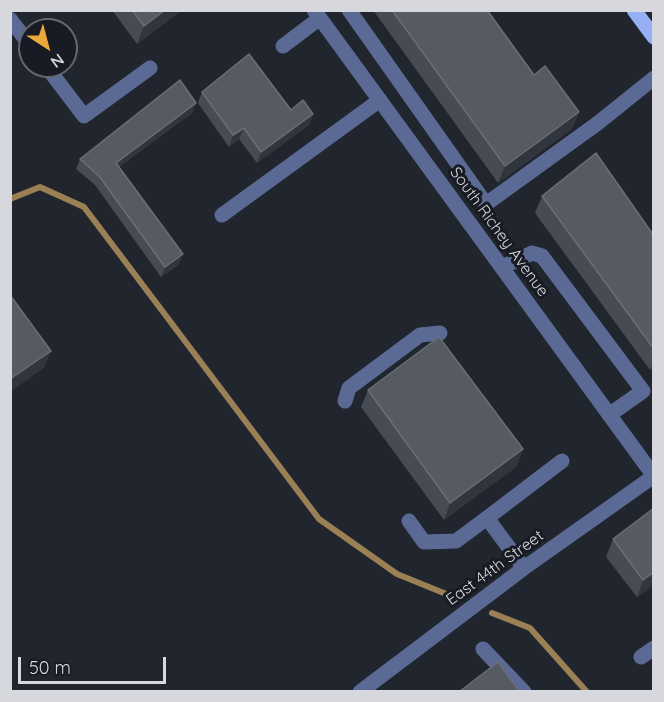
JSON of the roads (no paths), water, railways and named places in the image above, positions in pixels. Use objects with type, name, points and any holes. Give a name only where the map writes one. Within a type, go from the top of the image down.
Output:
[{"type":"main road","points":[[634,10],[654,37]]},
{"type":"street","points":[[283,46],[320,18],[347,10],[486,204],[598,123],[654,78]]},
{"type":"street","name":"South Richey Avenue","points":[[320,18],[654,476]]},
{"type":"street","points":[[55,78],[84,116],[150,68]]},
{"type":"street","points":[[222,215],[380,100]]},
{"type":"street","points":[[502,267],[532,253],[542,256],[643,391],[609,415]]},
{"type":"street","points":[[345,401],[349,388],[420,335],[441,333]]},
{"type":"street","points":[[409,521],[424,542],[456,540],[562,460]]},
{"type":"street","name":"East 44th Street","points":[[360,692],[524,568],[654,476]]},
{"type":"street","points":[[487,518],[524,568]]},
{"type":"street","points":[[483,649],[524,692]]},
{"type":"waterway","points":[[10,199],[40,187],[84,207],[319,519],[397,574],[456,598]]},
{"type":"waterway","points":[[492,613],[530,628],[587,692]]}]
